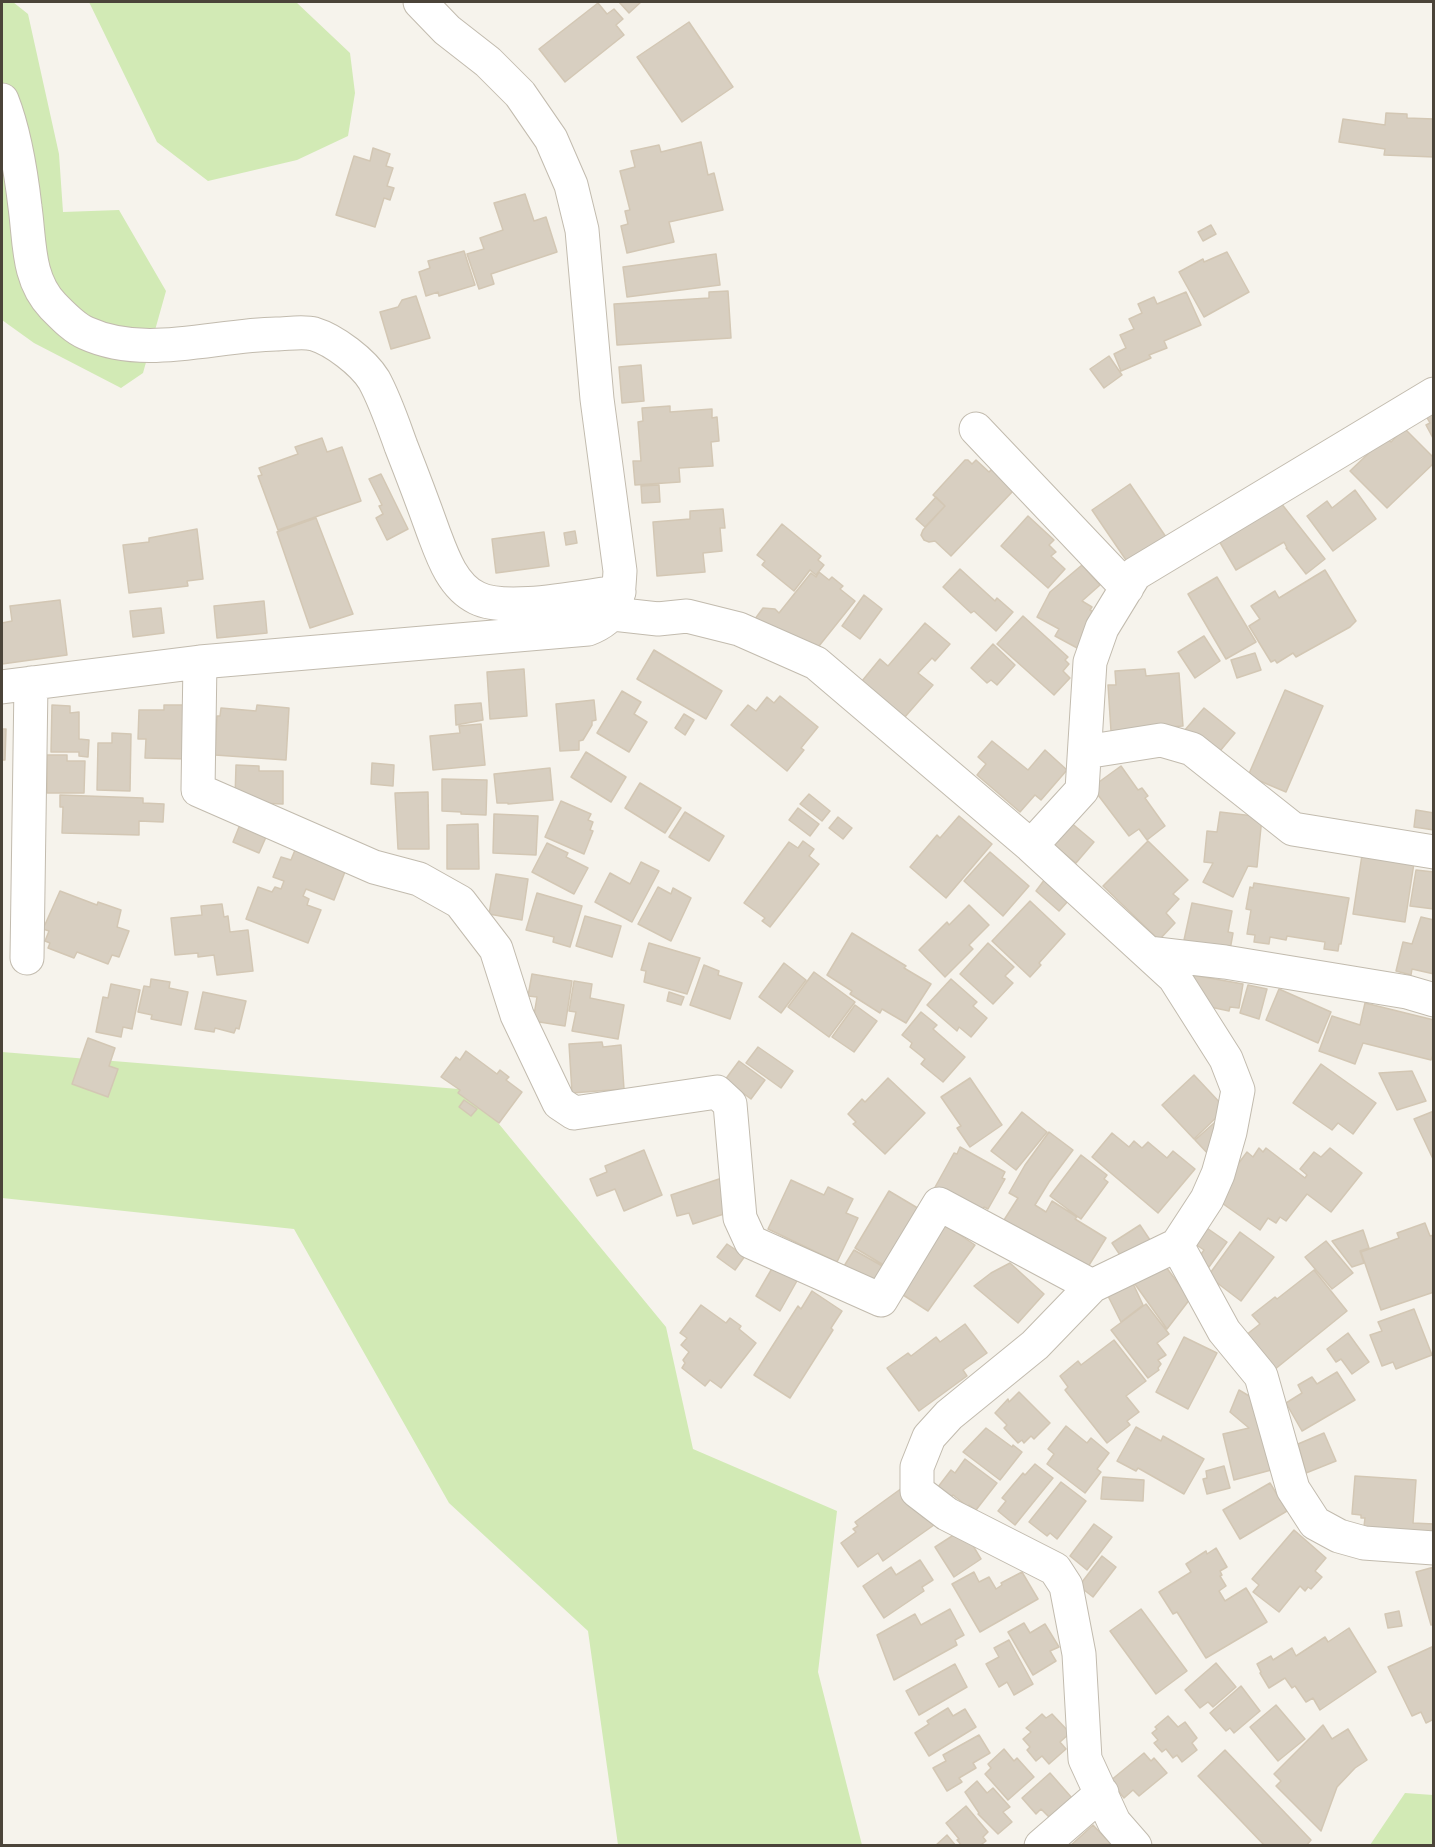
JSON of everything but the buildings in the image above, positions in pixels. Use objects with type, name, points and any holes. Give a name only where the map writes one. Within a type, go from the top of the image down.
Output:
[{"type":"street","points":[[27,958],[16,685],[200,662],[588,629],[602,624],[616,603],[620,571],[597,399],[582,230],[571,184],[550,139],[520,94],[488,62],[447,30],[420,2]]},
{"type":"street","points":[[2,100],[16,156],[25,208],[29,255],[35,280],[51,304],[69,322],[84,332],[108,341],[150,345],[261,334],[313,334],[345,350],[373,378],[391,418],[443,555],[456,581],[476,598],[497,603],[517,604],[616,603],[658,619],[687,616],[739,629],[816,663],[1031,846],[1174,977],[1189,999],[1226,1059],[1238,1090],[1230,1132],[1218,1174],[1207,1199],[1177,1245],[1092,1286],[1035,1345],[949,1415],[928,1437],[917,1467],[917,1491],[947,1514],[1055,1569],[1066,1586],[1079,1654],[1085,1759],[1114,1822],[1135,1845]]},
{"type":"street","points":[[1031,846],[1082,790],[1090,662],[1102,628],[1135,574],[1434,394]]},
{"type":"street","points":[[976,429],[1128,588]]},
{"type":"street","points":[[200,662],[198,790],[374,867],[419,879],[460,902],[496,950],[517,1015],[559,1103],[574,1113],[717,1092],[730,1104],[740,1218],[751,1242],[881,1300],[939,1204],[1092,1286]]},
{"type":"street","points":[[1085,752],[1161,740],[1172,743],[1192,749],[1293,829],[1434,852]]},
{"type":"street","points":[[1148,952],[1396,990],[1434,1000]]},
{"type":"street","points":[[1177,1245],[1224,1331],[1261,1376],[1293,1489],[1315,1523],[1339,1536],[1364,1543],[1434,1548]]},
{"type":"street","points":[[1041,1845],[1102,1793]]},
{"type":"green space","points":[[2,2],[13,2],[28,14],[59,154],[63,212],[119,210],[166,291],[143,373],[121,388],[34,343],[2,320]]},
{"type":"green space","points":[[89,2],[296,2],[350,53],[355,93],[348,136],[297,160],[208,181],[157,142]]},
{"type":"green space","points":[[2,1052],[471,1090],[666,1327],[693,1449],[837,1511],[818,1672],[862,1845],[618,1845],[588,1631],[449,1503],[294,1229],[2,1198]]},
{"type":"green space","points":[[1405,1793],[1433,1795],[1433,1845],[1370,1845]]}]
